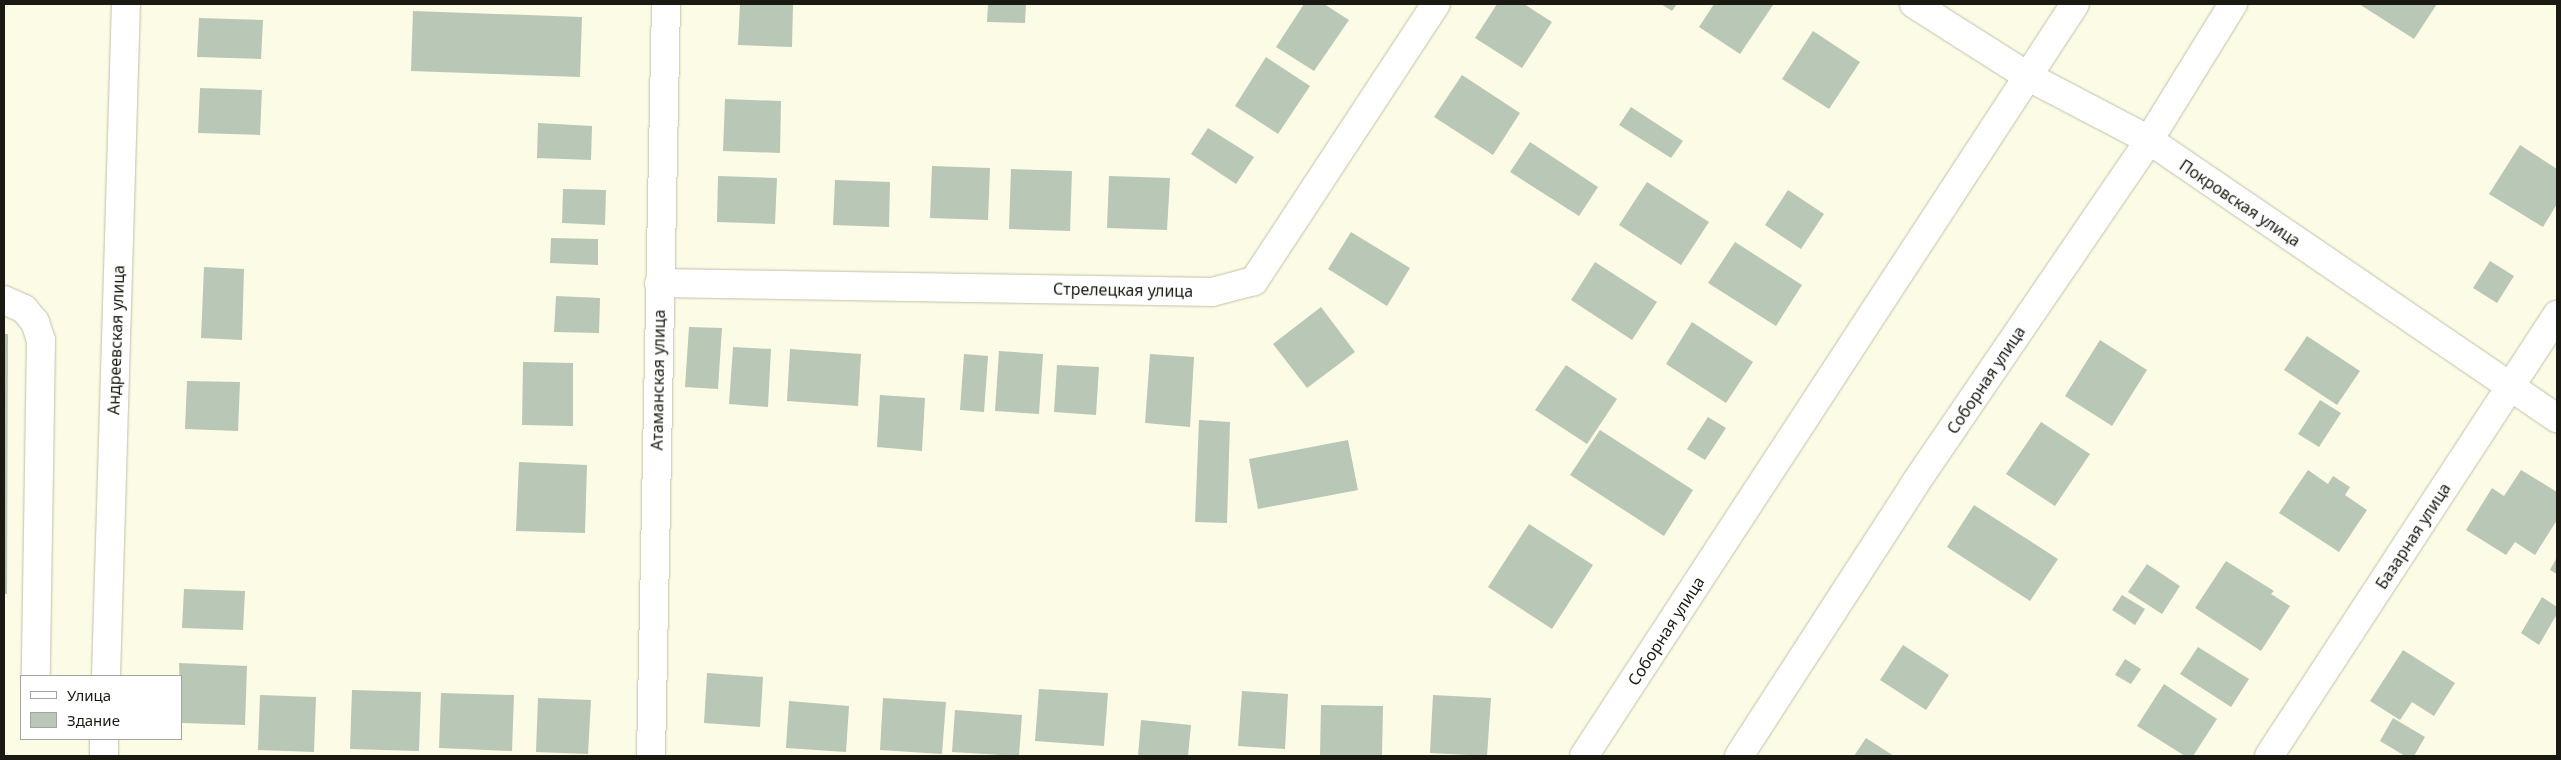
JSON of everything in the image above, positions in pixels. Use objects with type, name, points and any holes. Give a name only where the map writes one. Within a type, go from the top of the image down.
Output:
[{"type":"street","name":"Андреевская улица","points":[[106,675],[126,4]]},
{"type":"street","name":"Атаманская улица","points":[[651,756],[666,4]]},
{"type":"street","name":"Стрелецкая улица","points":[[659,283],[1212,292],[1254,281],[1436,4]]},
{"type":"street","name":"Покровская улица","points":[[1914,4],[2028,77],[2149,140],[2557,418]]},
{"type":"street","name":"Соборная улица","points":[[1584,756],[2076,4]]},
{"type":"street","name":"Соборная улица","points":[[1739,756],[1914,485],[2149,140],[2233,4]]},
{"type":"street","points":[[4,300],[24,309],[35,322],[41,340],[36,675]]},
{"type":"street","name":"Базарная улица","points":[[2270,756],[2557,315]]},
{"type":"street","points":[[104,740],[104,756]]},
{"type":"building","points":[[740,4],[793,4],[792,47],[738,45]]},
{"type":"building","points":[[988,4],[1026,4],[1025,23],[987,22]]},
{"type":"building","points":[[1304,4],[1324,4],[1349,20],[1314,71],[1276,47]]},
{"type":"building","points":[[1497,4],[1524,4],[1552,22],[1522,68],[1475,38]]},
{"type":"building","points":[[1661,4],[1677,4],[1672,11]]},
{"type":"building","points":[[1714,4],[1773,5],[1740,54],[1699,27]]},
{"type":"building","points":[[2359,4],[2437,4],[2414,39]]},
{"type":"building","points":[[413,11],[582,17],[580,77],[411,71]]},
{"type":"building","points":[[199,18],[263,20],[261,59],[197,57]]},
{"type":"building","points":[[1813,31],[1860,62],[1829,109],[1782,79]]},
{"type":"building","points":[[1266,57],[1310,86],[1278,134],[1235,106]]},
{"type":"building","points":[[1462,75],[1520,113],[1493,155],[1434,117]]},
{"type":"building","points":[[200,88],[262,90],[260,135],[198,133]]},
{"type":"building","points":[[725,99],[781,101],[780,153],[723,151]]},
{"type":"building","points":[[1631,107],[1683,141],[1671,158],[1619,125]]},
{"type":"building","points":[[538,123],[592,126],[591,160],[537,158]]},
{"type":"building","points":[[1208,128],[1254,157],[1236,184],[1191,154]]},
{"type":"building","points":[[1530,142],[1598,187],[1579,216],[1510,172]]},
{"type":"building","points":[[2520,145],[2557,169],[2557,204],[2543,227],[2489,194]]},
{"type":"building","points":[[932,166],[990,168],[988,220],[930,218]]},
{"type":"building","points":[[1011,169],[1072,171],[1070,231],[1009,229]]},
{"type":"building","points":[[718,176],[777,178],[775,224],[717,222]]},
{"type":"building","points":[[1109,176],[1170,178],[1167,230],[1107,228]]},
{"type":"building","points":[[835,180],[890,182],[889,227],[833,225]]},
{"type":"building","points":[[1647,182],[1709,222],[1681,265],[1619,225]]},
{"type":"building","points":[[563,189],[606,190],[605,225],[562,223]]},
{"type":"building","points":[[1788,190],[1824,214],[1801,249],[1765,225]]},
{"type":"building","points":[[1351,232],[1410,268],[1387,306],[1328,269]]},
{"type":"building","points":[[551,238],[598,239],[598,265],[550,263]]},
{"type":"building","points":[[1735,242],[1802,285],[1776,326],[1708,283]]},
{"type":"building","points":[[2490,261],[2514,276],[2497,303],[2473,288]]},
{"type":"building","points":[[1595,262],[1657,302],[1632,340],[1571,300]]},
{"type":"building","points":[[204,267],[244,269],[242,340],[201,338]]},
{"type":"building","points":[[556,296],[600,298],[599,333],[554,332]]},
{"type":"building","points":[[1321,307],[1355,352],[1307,388],[1273,344]]},
{"type":"building","points":[[1692,322],[1753,362],[1726,403],[1666,364]]},
{"type":"building","points":[[689,327],[722,328],[718,389],[685,387]]},
{"type":"building","points":[[4,334],[8,334],[7,594],[4,594]]},
{"type":"building","points":[[2307,336],[2360,371],[2337,405],[2284,370]]},
{"type":"building","points":[[2100,340],[2147,370],[2112,426],[2065,396]]},
{"type":"building","points":[[733,347],[771,349],[768,407],[729,404]]},
{"type":"building","points":[[790,349],[861,354],[858,406],[787,401]]},
{"type":"building","points":[[999,351],[1043,354],[1039,414],[995,411]]},
{"type":"building","points":[[964,354],[988,356],[984,412],[960,410]]},
{"type":"building","points":[[1150,354],[1194,357],[1190,427],[1145,423]]},
{"type":"building","points":[[523,362],[573,363],[573,426],[522,425]]},
{"type":"building","points":[[1057,365],[1099,367],[1096,415],[1054,412]]},
{"type":"building","points":[[1566,365],[1617,399],[1587,444],[1535,410]]},
{"type":"building","points":[[187,381],[240,382],[238,431],[185,429]]},
{"type":"building","points":[[880,395],[925,398],[922,451],[877,447]]},
{"type":"building","points":[[2320,400],[2341,413],[2319,447],[2298,434]]},
{"type":"building","points":[[1708,417],[1726,428],[1705,460],[1687,449]]},
{"type":"building","points":[[1199,420],[1230,422],[1227,523],[1195,522]]},
{"type":"building","points":[[2041,422],[2090,454],[2055,506],[2006,474]]},
{"type":"building","points":[[1600,430],[1693,490],[1664,536],[1570,475]]},
{"type":"building","points":[[1348,440],[1358,490],[1258,509],[1249,459]]},
{"type":"building","points":[[519,462],[587,465],[585,533],[516,531]]},
{"type":"building","points":[[2308,470],[2328,484],[2333,476],[2350,487],[2345,495],[2367,510],[2339,552],[2279,513]]},
{"type":"building","points":[[2521,470],[2557,492],[2557,520],[2535,555],[2515,542],[2506,555],[2466,530],[2492,488],[2504,496]]},
{"type":"building","points":[[1974,505],[2058,559],[2030,601],[1947,547]]},
{"type":"building","points":[[1529,524],[1593,565],[1552,629],[1488,587]]},
{"type":"building","points":[[2557,557],[2557,574],[2550,570]]},
{"type":"building","points":[[2226,561],[2274,591],[2271,594],[2290,606],[2261,651],[2195,608]]},
{"type":"building","points":[[2147,564],[2180,586],[2162,614],[2128,592]]},
{"type":"building","points":[[184,589],[245,591],[243,630],[182,628]]},
{"type":"building","points":[[2122,595],[2145,609],[2135,625],[2112,610]]},
{"type":"building","points":[[2542,597],[2557,607],[2557,614],[2539,645],[2521,633]]},
{"type":"building","points":[[1903,645],[1949,675],[1926,710],[1880,680]]},
{"type":"building","points":[[2198,647],[2249,679],[2231,707],[2180,674]]},
{"type":"building","points":[[2403,650],[2455,683],[2434,716],[2412,702],[2400,720],[2370,701]]},
{"type":"building","points":[[2125,659],[2141,669],[2131,684],[2115,675]]},
{"type":"building","points":[[179,663],[247,666],[245,725],[182,723],[182,675],[179,675]]},
{"type":"building","points":[[707,673],[763,677],[760,727],[704,723]]},
{"type":"building","points":[[2164,684],[2217,719],[2193,756],[2185,756],[2137,726]]},
{"type":"building","points":[[1039,689],[1108,693],[1104,746],[1035,741]]},
{"type":"building","points":[[352,690],[421,692],[419,751],[350,749]]},
{"type":"building","points":[[1242,691],[1288,694],[1285,749],[1238,746]]},
{"type":"building","points":[[441,693],[514,695],[512,751],[439,748]]},
{"type":"building","points":[[260,695],[316,697],[314,752],[258,750]]},
{"type":"building","points":[[1433,695],[1491,698],[1487,756],[1430,753]]},
{"type":"building","points":[[538,698],[591,700],[588,754],[536,752]]},
{"type":"building","points":[[883,698],[946,702],[942,754],[880,750]]},
{"type":"building","points":[[789,701],[849,706],[846,752],[786,748]]},
{"type":"building","points":[[1321,705],[1383,706],[1382,756],[1320,756]]},
{"type":"building","points":[[955,710],[1022,715],[1019,756],[952,752]]},
{"type":"building","points":[[2393,718],[2425,737],[2414,756],[2405,756],[2380,741]]},
{"type":"building","points":[[1141,720],[1191,725],[1188,756],[1138,756]]},
{"type":"building","points":[[1866,738],[1894,756],[1854,756]]}]
